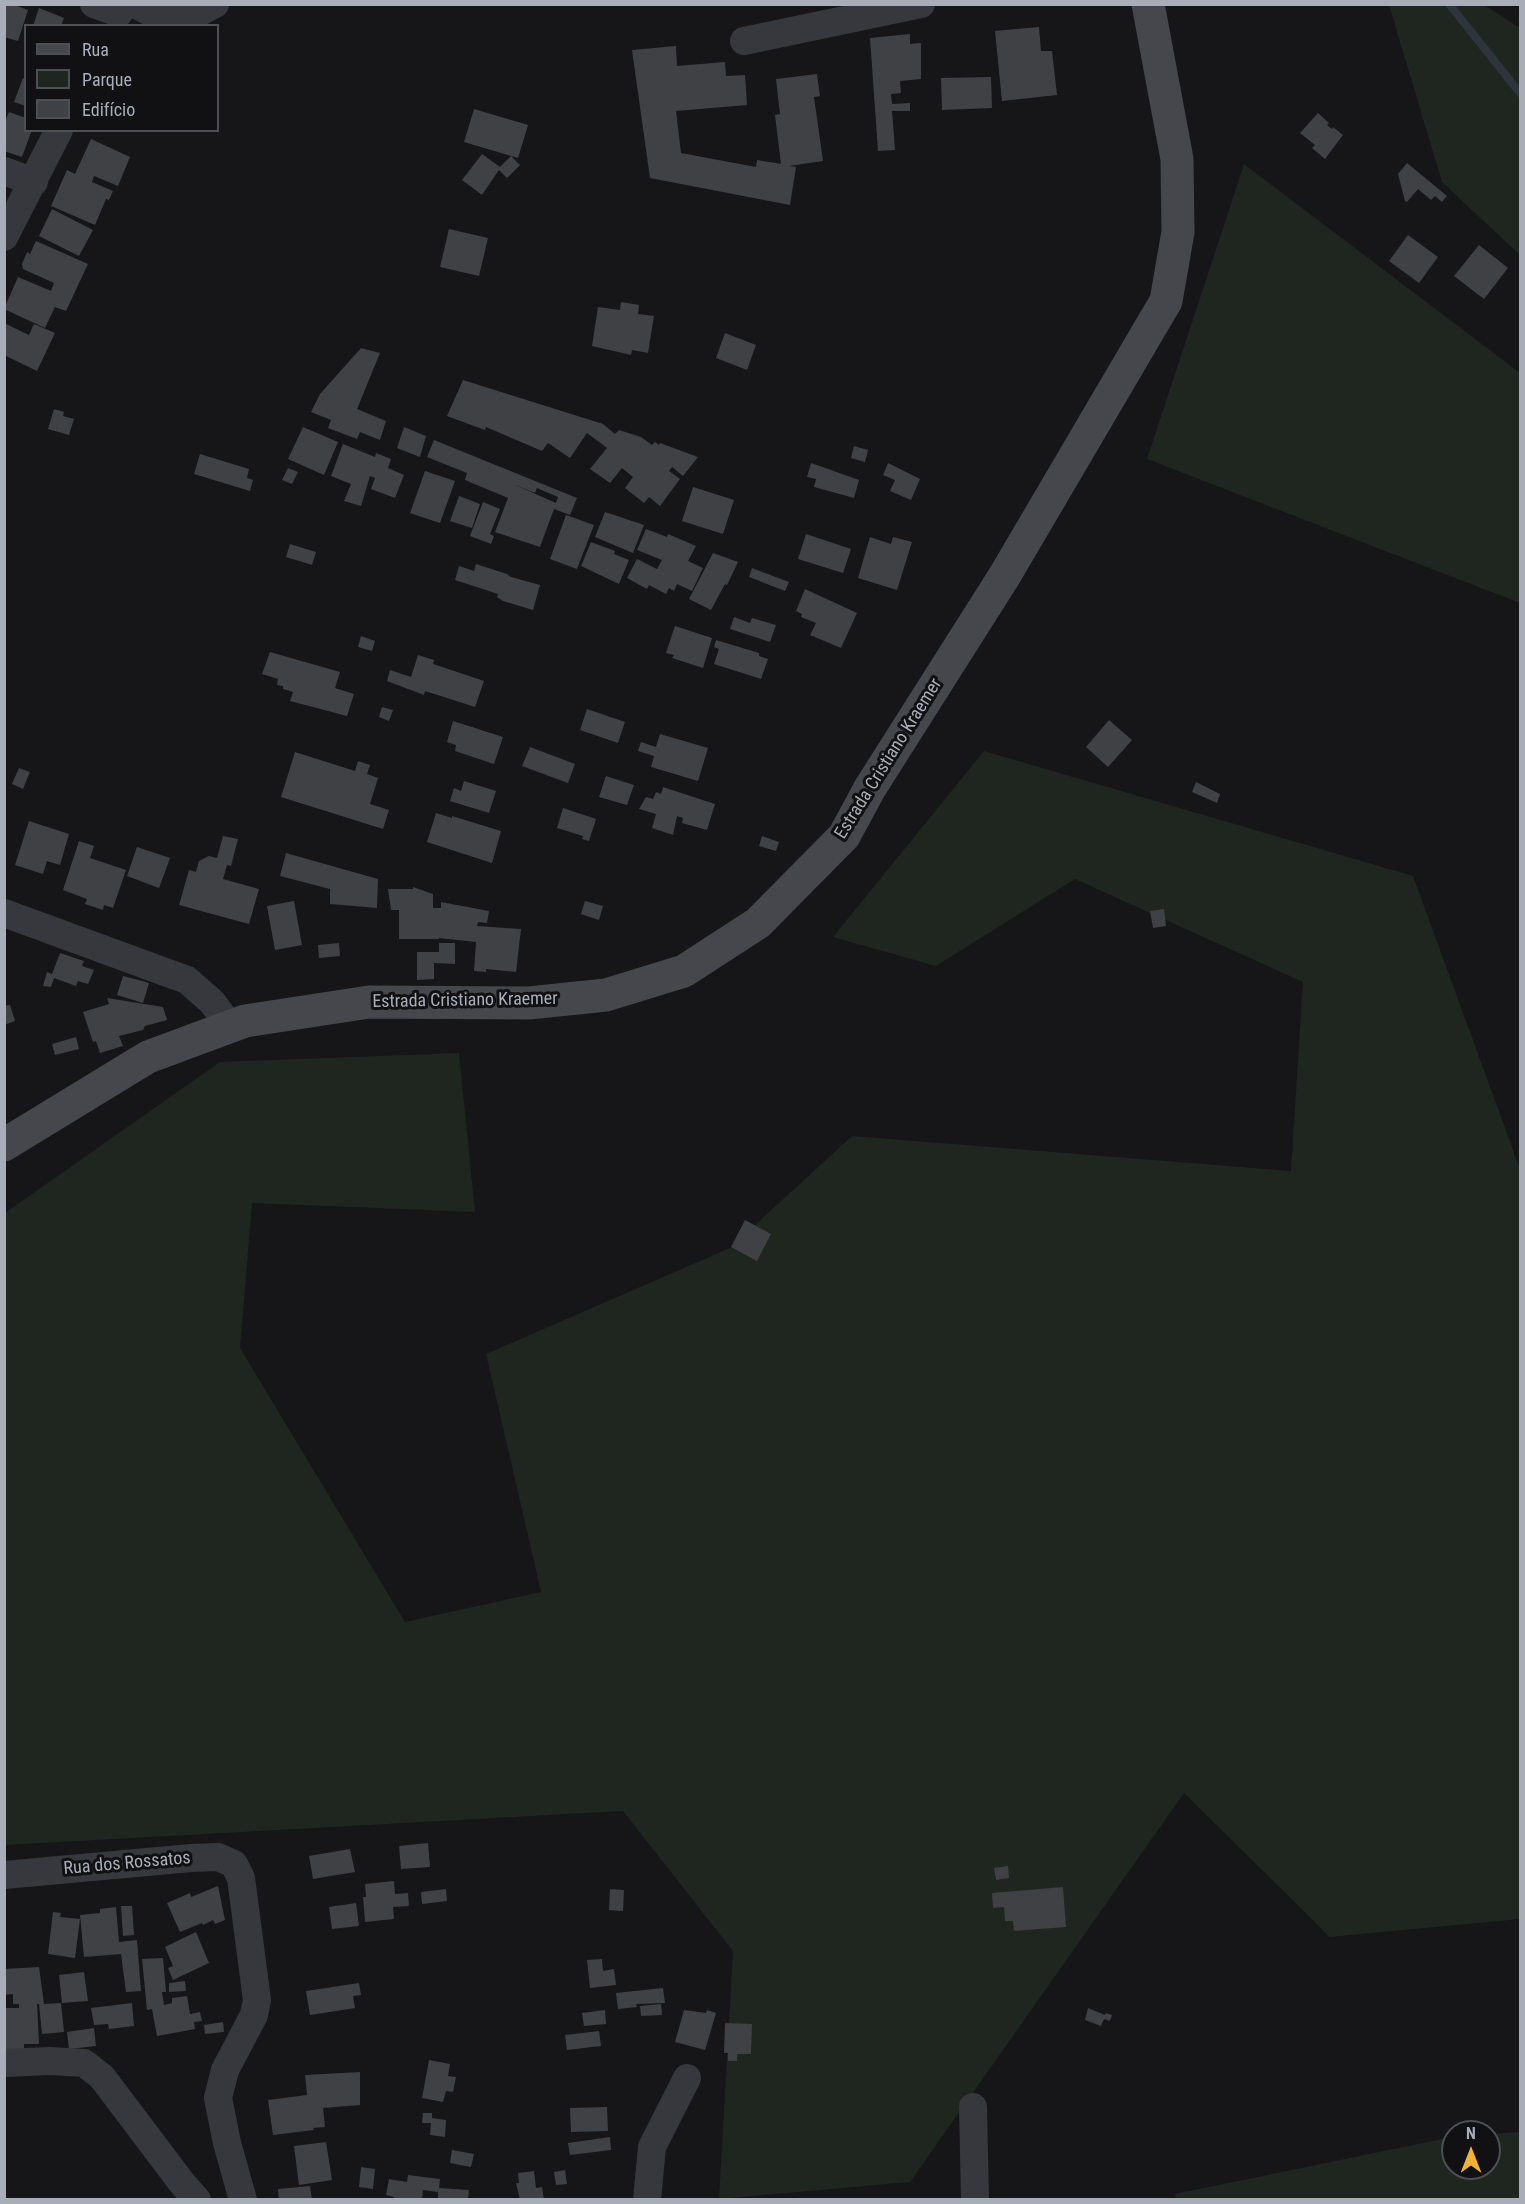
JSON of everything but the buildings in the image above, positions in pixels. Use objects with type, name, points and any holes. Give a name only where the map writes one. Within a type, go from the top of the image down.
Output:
[{"type":"main road","name":"Estrada Cristiano Kraemer","points":[[4,1145],[148,1057],[245,1021],[369,1002],[529,1003],[606,995],[684,971],[758,923],[844,836],[870,788],[1005,575],[1166,301],[1178,232],[1177,159],[1148,4]]},
{"type":"street","points":[[117,10],[175,18],[194,15],[215,4]]},
{"type":"street","points":[[744,41],[921,4]]},
{"type":"street","points":[[4,237],[58,132]]},
{"type":"street","points":[[4,171],[34,182]]},
{"type":"street","points":[[4,913],[187,980],[212,1002],[230,1026]]},
{"type":"street","name":"Rua dos Rossatos","points":[[4,1875],[218,1857],[234,1864],[241,1878],[257,2000],[252,2022],[225,2070],[218,2097],[227,2143],[243,2199]]},
{"type":"street","points":[[4,2063],[50,2061],[84,2063],[102,2077],[182,2183],[197,2199]]},
{"type":"street","points":[[647,2199],[652,2147],[687,2078]]},
{"type":"street","points":[[974,2107],[975,2199]]},
{"type":"green space","points":[[1389,5],[1484,5],[1520,28],[1520,255],[1442,182]]},
{"type":"green space","points":[[1244,164],[1520,373],[1520,603],[1147,459]]},
{"type":"green space","points":[[984,751],[1413,876],[1520,1169],[1520,1919],[1330,1937],[1184,1793],[910,2182],[719,2199],[733,1951],[623,1811],[5,1845],[5,1213],[220,1062],[459,1053],[475,1212],[252,1203],[240,1348],[405,1622],[541,1592],[486,1354],[730,1248],[852,1136],[1291,1171],[1303,982],[1075,879],[936,966],[833,937]]},
{"type":"green space","points":[[1520,2132],[1520,2199],[1177,2200],[1175,2194],[1441,2139],[1441,2180],[1501,2180],[1501,2133]]},
{"type":"waterway","points":[[1449,4],[1520,93]]}]
